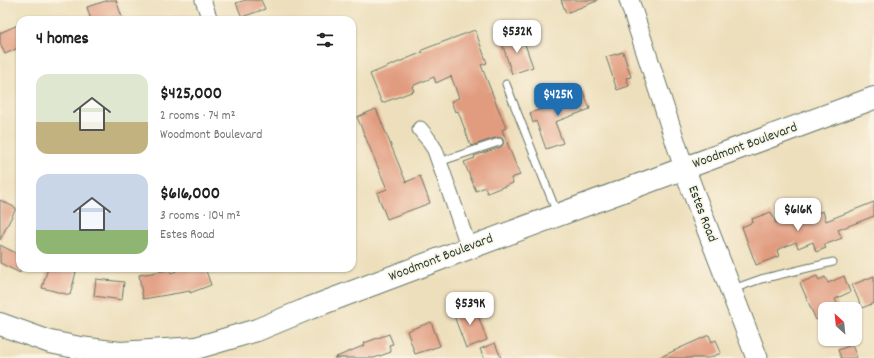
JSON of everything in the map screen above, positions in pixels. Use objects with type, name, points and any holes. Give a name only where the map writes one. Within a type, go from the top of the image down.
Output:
[{"type":"main road","name":"Woodmont Boulevard","points":[[0,324],[50,342],[80,348],[120,353],[198,353],[469,248],[874,98]]},
{"type":"main road","name":"Estes Road","points":[[684,168],[757,358]]},
{"type":"street","points":[[203,0],[209,16]]},
{"type":"street","name":"Estes Road","points":[[629,0],[684,168]]},
{"type":"street","points":[[420,129],[435,150],[469,248]]},
{"type":"lane","points":[[506,84],[558,215]]},
{"type":"lane","points":[[439,162],[499,142]]},
{"type":"lane","points":[[731,290],[761,279],[833,262]]},
{"type":"building","points":[[109,0],[116,0],[122,16],[90,16],[87,7]]},
{"type":"building","points":[[246,0],[261,0],[265,9],[242,16],[236,3]]},
{"type":"building","points":[[561,0],[597,0],[597,1],[566,13]]},
{"type":"building","points":[[16,26],[16,49],[5,54],[0,43],[0,33]]},
{"type":"building","points":[[475,30],[487,63],[481,65],[506,128],[502,130],[520,175],[511,178],[513,183],[487,193],[485,187],[476,191],[464,162],[475,158],[474,156],[501,147],[504,141],[502,138],[498,137],[471,146],[458,111],[455,112],[451,101],[459,98],[451,76],[436,83],[434,77],[412,86],[414,91],[382,103],[370,74],[423,52],[422,50]]},
{"type":"building","points":[[521,33],[533,67],[512,74],[501,40]]},
{"type":"building","points":[[623,52],[631,77],[626,78],[629,86],[617,90],[606,57]]},
{"type":"building","points":[[583,91],[590,109],[555,122],[563,143],[546,149],[536,121],[533,123],[530,113],[565,101],[563,98]]},
{"type":"building","points":[[376,109],[406,182],[420,176],[430,203],[387,219],[377,193],[387,189],[357,117]]},
{"type":"building","points":[[0,200],[16,208],[0,240]]},
{"type":"building","points":[[874,202],[874,216],[838,230],[842,238],[824,245],[826,248],[816,252],[813,242],[798,248],[796,242],[777,250],[779,256],[756,265],[742,227],[753,222],[752,219],[771,212],[776,223],[803,213],[805,217],[823,211],[826,221]]},
{"type":"building","points":[[0,245],[16,253],[16,271],[0,263]]},
{"type":"building","points":[[47,272],[76,272],[70,295],[42,288]]},
{"type":"building","points":[[158,272],[206,272],[211,285],[190,293],[190,291],[143,299],[139,275]]},
{"type":"building","points":[[817,276],[819,280],[825,277],[828,283],[844,276],[850,292],[835,299],[836,302],[818,302],[818,319],[816,320],[800,283]]},
{"type":"building","points":[[874,276],[874,303],[862,308],[862,302],[859,302],[852,285]]},
{"type":"building","points":[[96,279],[124,282],[122,300],[94,296]]},
{"type":"building","points":[[474,305],[487,340],[466,348],[453,313]]},
{"type":"building","points":[[431,322],[440,346],[415,354],[407,331]]},
{"type":"building","points":[[389,334],[393,344],[389,345],[391,352],[374,358],[334,358],[365,345],[364,343]]},
{"type":"building","points":[[709,335],[712,342],[716,340],[721,353],[709,358],[658,358]]},
{"type":"building","points":[[495,343],[501,358],[484,358],[480,349]]},
{"type":"building","points":[[852,346],[857,358],[841,358],[838,350]]}]
